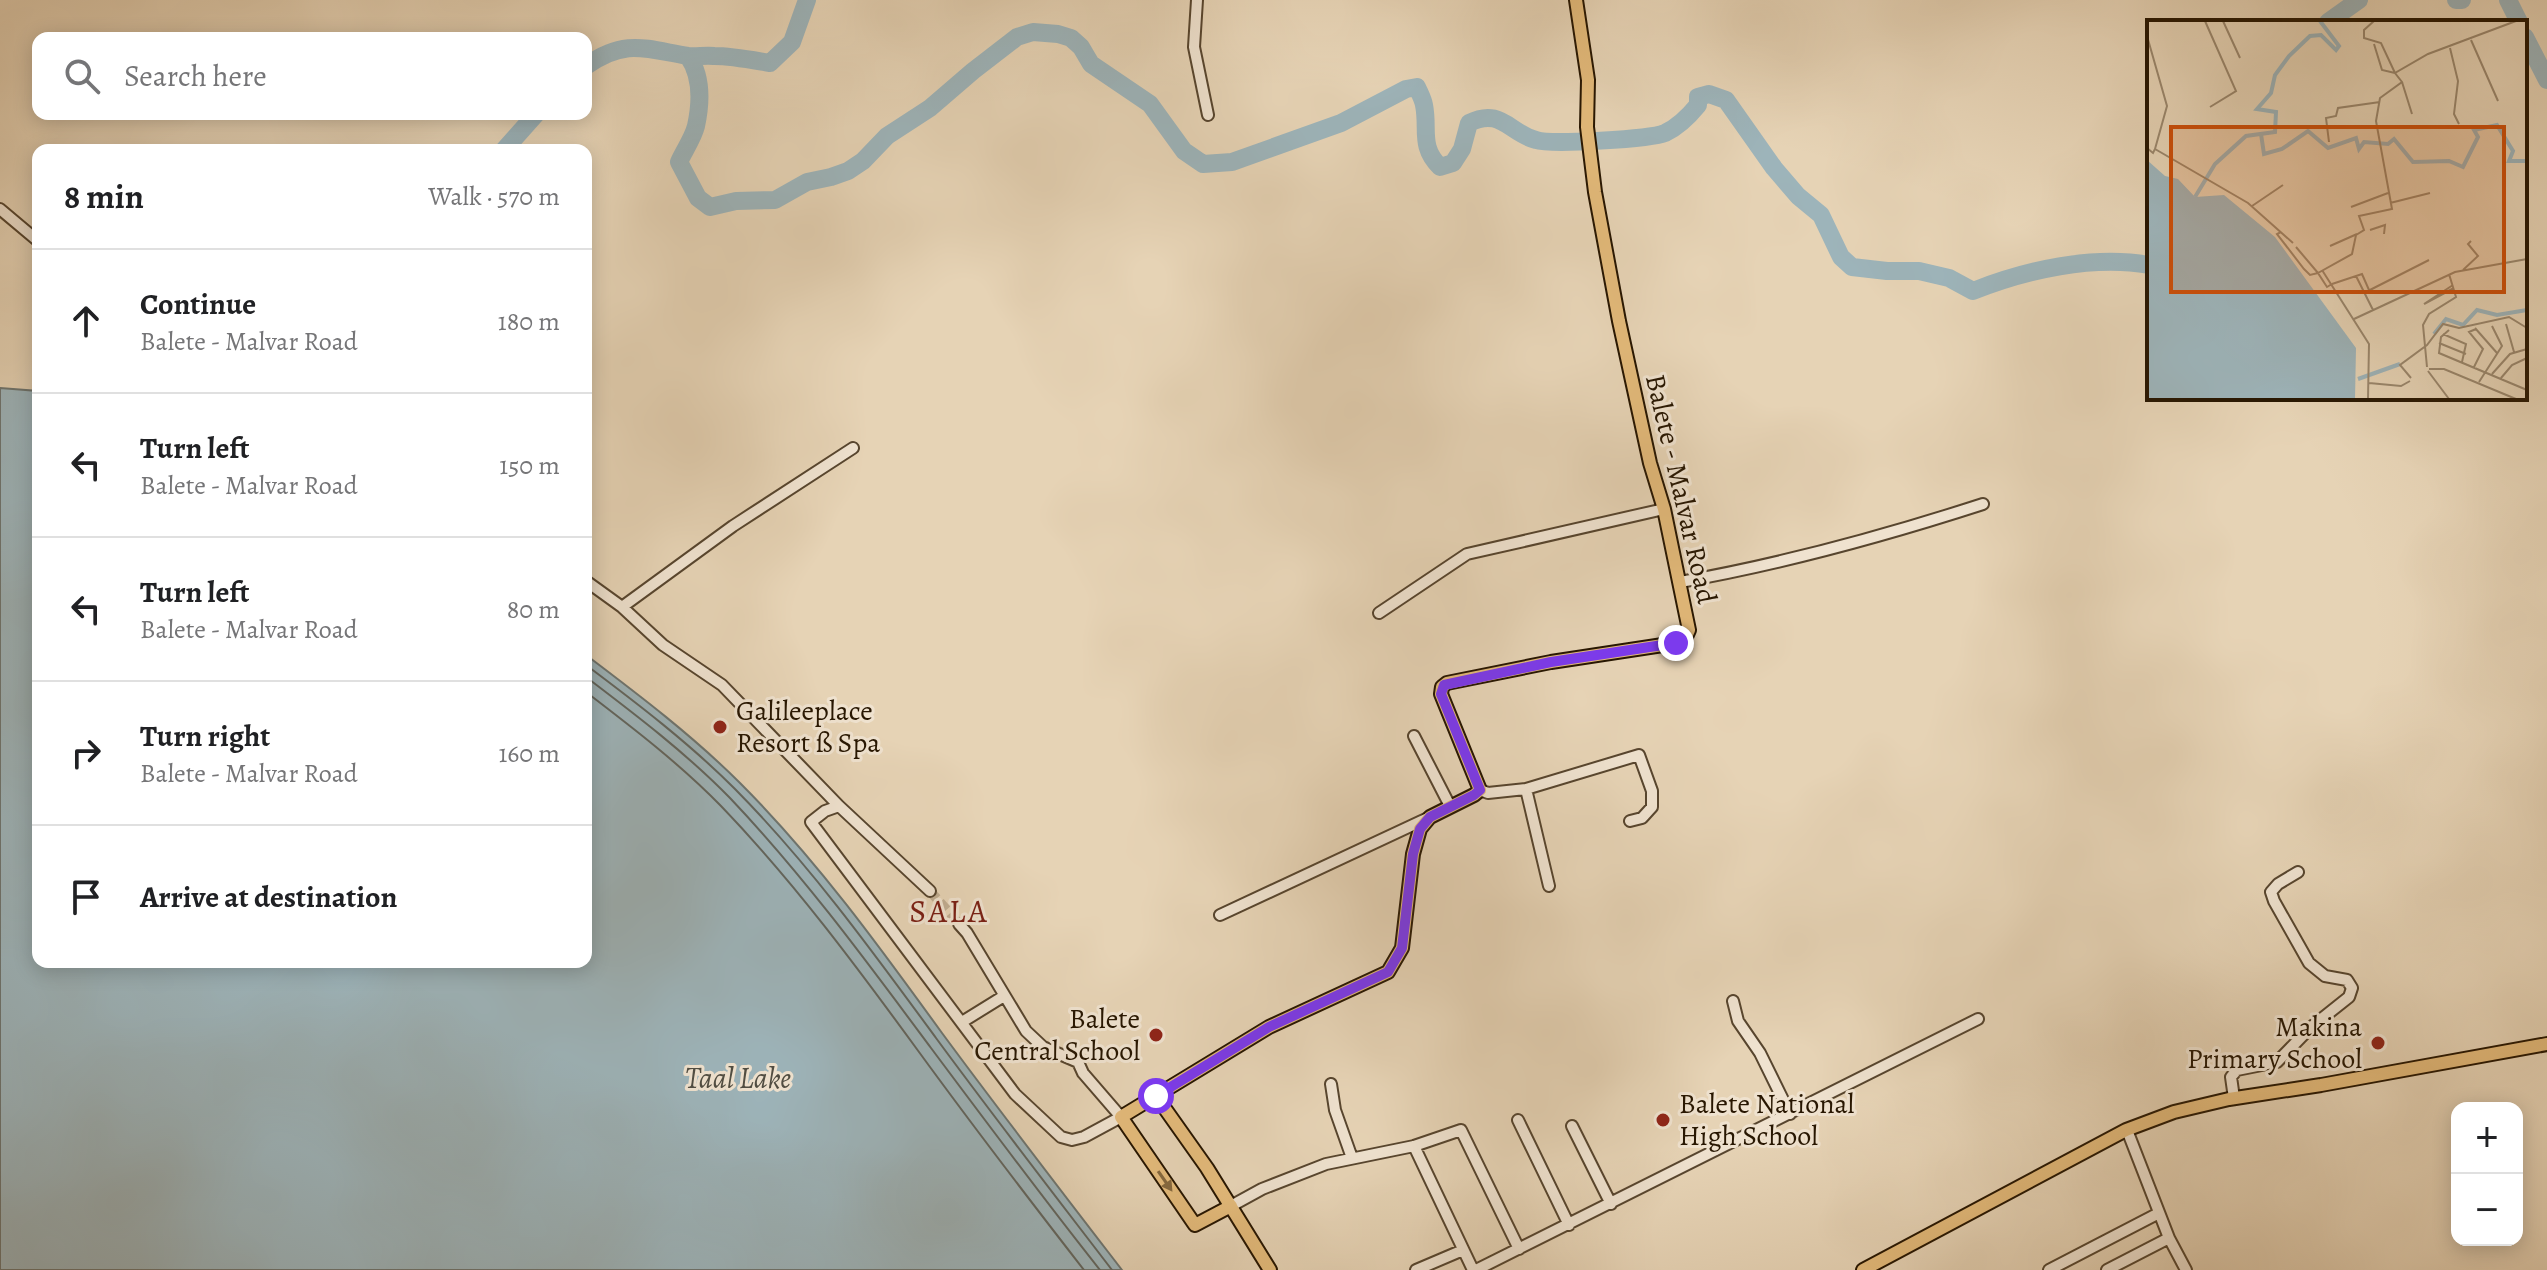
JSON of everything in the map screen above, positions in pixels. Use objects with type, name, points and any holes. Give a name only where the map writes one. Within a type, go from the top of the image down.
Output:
[{"type":"main road","name":"Balete - Malvar Road","points":[[1480,790],[1441,694],[1444,685],[1551,662],[1676,643],[1685,639],[1689,630],[1619,321],[1587,127],[1588,80],[1576,0]]},
{"type":"main road","points":[[1231,1206],[1195,1225],[1121,1117],[1269,1027],[1388,972],[1402,948],[1413,854],[1420,829],[1430,817],[1480,790]]},
{"type":"main road","points":[[1863,1270],[2127,1130],[2174,1112],[2234,1098],[2547,1044]]},
{"type":"main road","points":[[1156,1096],[1231,1206],[1270,1270]]},
{"type":"street","points":[[1197,0],[1194,47],[1208,115]]},
{"type":"street","points":[[0,209],[32,236]]},
{"type":"street","points":[[622,607],[733,526],[853,448]]},
{"type":"street","points":[[1680,582],[1749,570],[1932,521],[1983,504]]},
{"type":"street","points":[[1379,613],[1467,554],[1664,509]]},
{"type":"street","points":[[592,585],[622,607],[663,645],[722,685],[839,806],[930,891]]},
{"type":"street","points":[[1414,736],[1450,806]]},
{"type":"street","points":[[1480,790],[1488,793],[1526,789],[1639,755],[1652,791],[1652,807],[1642,818],[1630,821]]},
{"type":"street","points":[[1526,789],[1549,886]]},
{"type":"street","points":[[839,806],[825,811],[811,822],[1015,1094],[1061,1137],[1072,1140],[1121,1117],[1083,1073],[1078,1062],[1043,1047],[1026,1031],[959,924]]},
{"type":"street","points":[[1220,915],[1430,817]]},
{"type":"street","points":[[2234,1098],[2231,1077],[2237,1070],[2277,1062],[2310,1028],[2349,997],[2352,988],[2347,980],[2325,976],[2309,963],[2274,901],[2271,892],[2298,872]]},
{"type":"street","points":[[962,1022],[1004,996]]},
{"type":"street","points":[[1733,1001],[1738,1021],[1760,1053],[1790,1114]]},
{"type":"street","points":[[1414,1146],[1475,1270],[1978,1019]]},
{"type":"street","points":[[1331,1084],[1332,1101],[1352,1158]]},
{"type":"street","points":[[1518,1120],[1569,1225]]},
{"type":"street","points":[[1572,1126],[1611,1204]]},
{"type":"street","points":[[1231,1206],[1262,1189],[1326,1164],[1414,1146],[1461,1130],[1519,1249]]},
{"type":"street","points":[[2127,1130],[2169,1238],[2186,1270]]},
{"type":"street","points":[[2049,1270],[2159,1213]]},
{"type":"street","points":[[2107,1270],[2169,1238]]},
{"type":"street","points":[[1416,1270],[1463,1250]]},
{"type":"water","name":"Taal Lake","points":[[0,388],[32,391],[32,968],[592,968],[592,660],[704,749],[795,842],[870,936],[1122,1270],[0,1270]]},
{"type":"waterway","points":[[592,62],[612,52],[636,48],[770,63],[792,42],[807,0]]},
{"type":"waterway","points":[[2331,20],[2359,0]]},
{"type":"waterway","points":[[2456,0],[2462,0]]},
{"type":"waterway","points":[[2508,0],[2518,20]]},
{"type":"waterway","points":[[688,56],[698,81],[699,108],[695,131],[679,162],[698,198],[710,207],[736,201],[775,200],[807,182],[848,171],[863,161],[887,136],[930,108],[1017,37],[1033,32],[1071,38],[1081,47],[1091,64],[1150,104],[1184,151],[1203,164],[1232,162],[1341,123],[1406,89],[1417,87],[1424,105],[1429,152],[1440,167],[1453,163],[1462,149],[1469,123],[1480,119],[1497,120],[1536,140],[1580,142],[1641,137],[1665,133],[1674,128],[1698,105],[1698,97],[1709,94],[1726,100],[1774,168],[1798,196],[1821,215],[1841,257],[1852,267],[1919,271],[1949,278],[1973,291],[2060,266],[2105,262],[2147,265]]},
{"type":"waterway","points":[[2527,41],[2547,80]]},
{"type":"waterway","points":[[509,144],[531,120]]},
{"type":"tunnel","points":[[930,891],[959,924]]},
{"type":"place","name":"Galileeplace Resort ß Spa","points":[[720,727]]},
{"type":"place","name":"Balete Central School","points":[[1156,1035]]},
{"type":"place","name":"Makina Primary School","points":[[2378,1043]]},
{"type":"place","name":"Balete National High School","points":[[1663,1120]]},
{"type":"district","name":"SALA","points":[[949,911]]},
{"type":"route","points":[[1156,1096],[1269,1027],[1388,972],[1402,948],[1413,854],[1420,829],[1430,817],[1480,790],[1441,694],[1444,685],[1551,662],[1676,643]]}]
